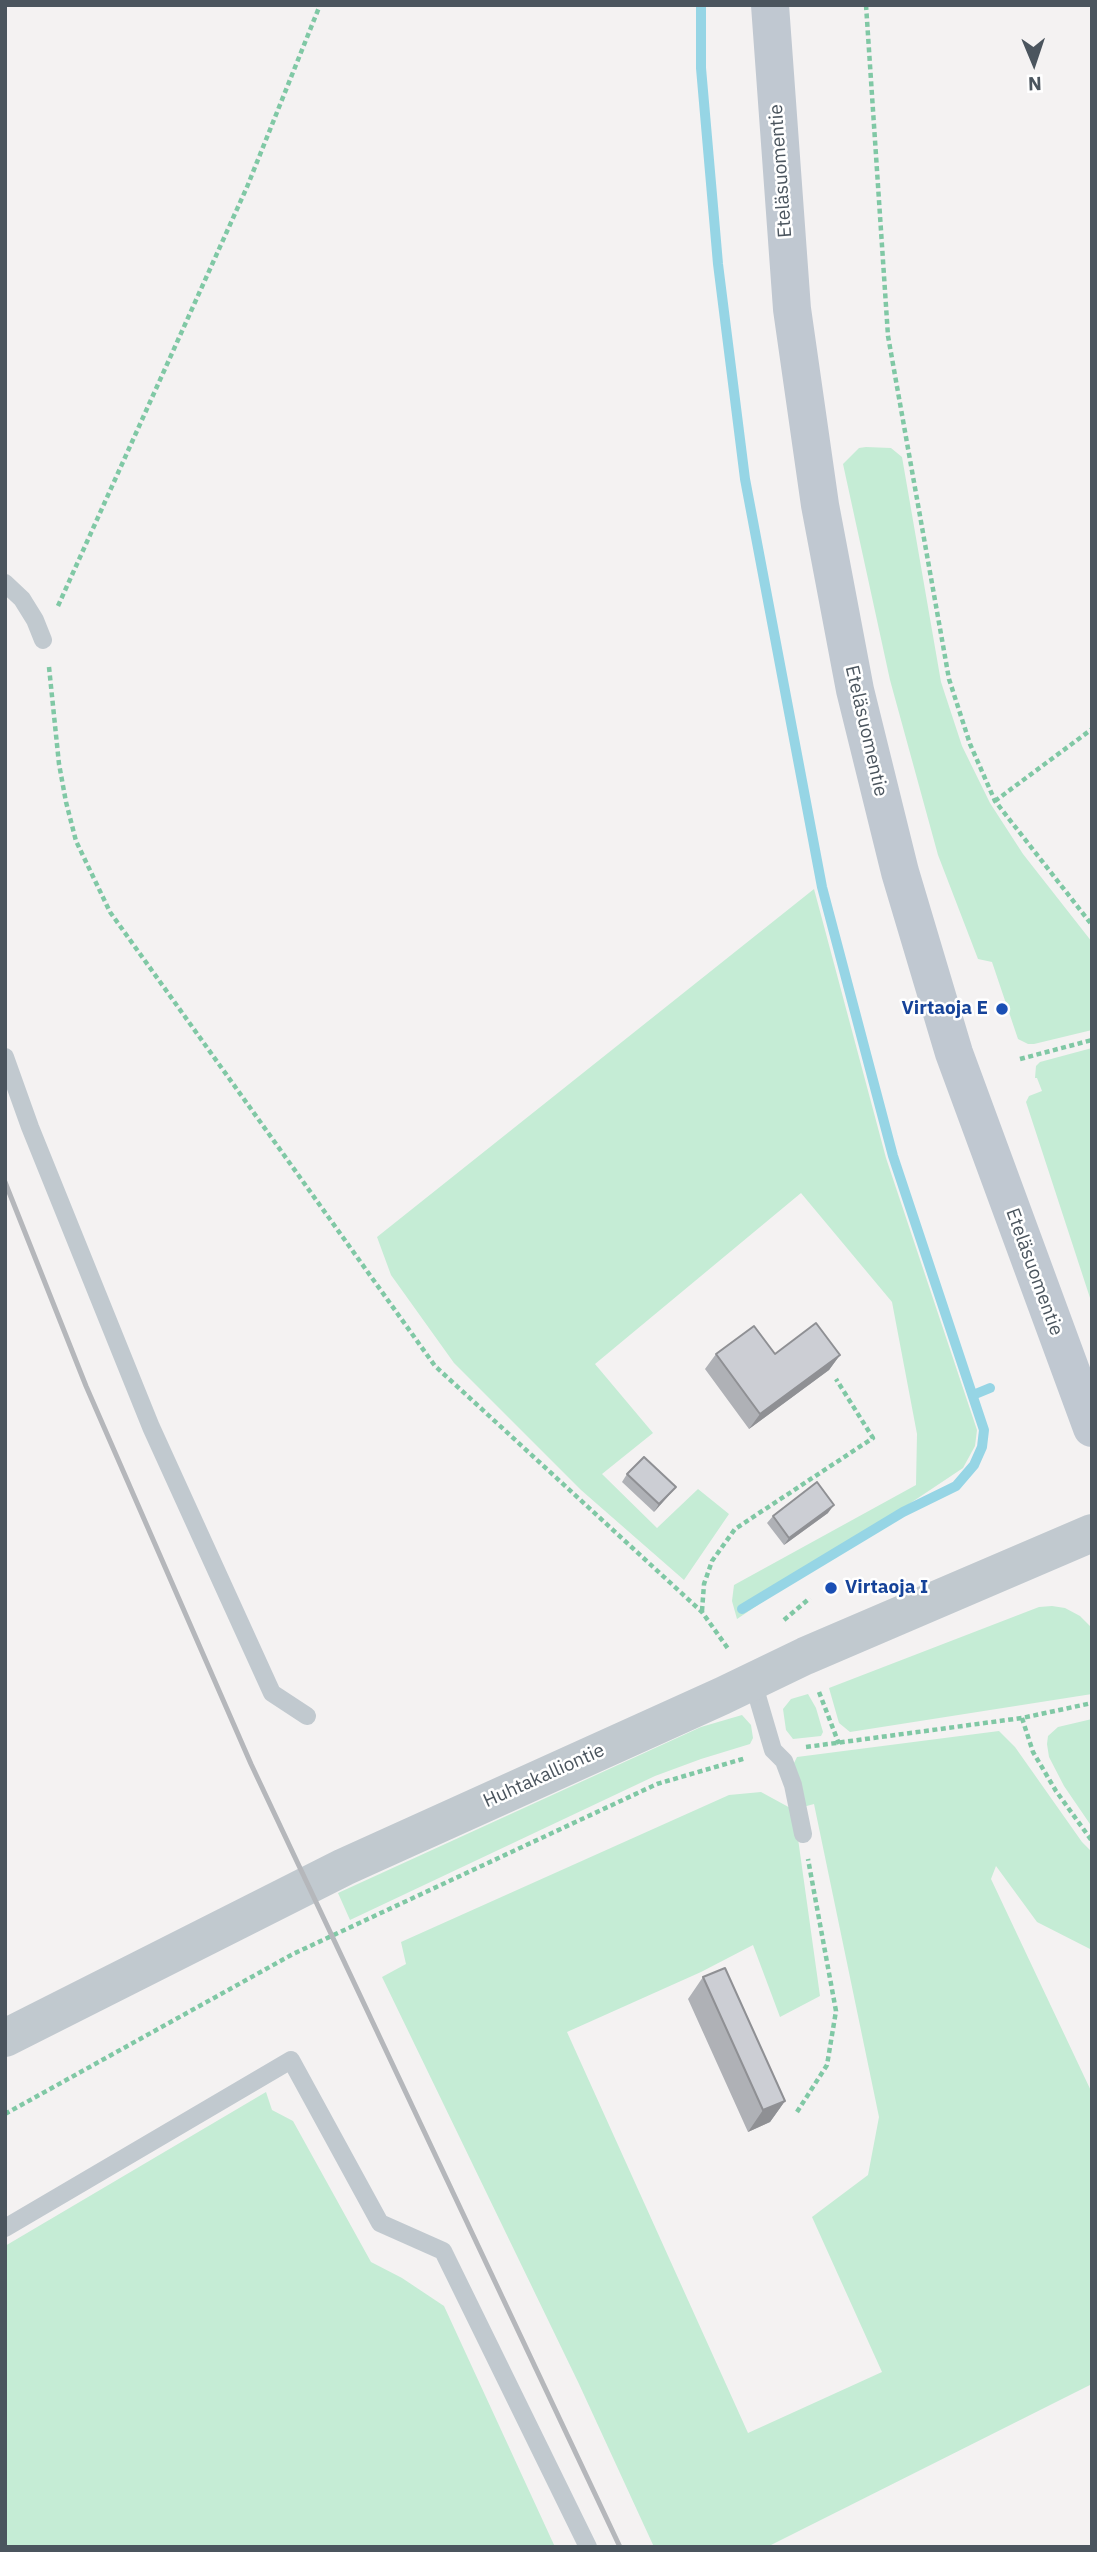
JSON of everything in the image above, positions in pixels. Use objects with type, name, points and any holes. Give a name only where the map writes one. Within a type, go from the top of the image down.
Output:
[{"type":"main road","name":"Eteläsuomentie","points":[[770,5],[792,309],[820,505],[855,691],[900,872],[954,1053],[1092,1428]]},
{"type":"street","name":"Huhtakalliontie","points":[[5,2038],[344,1867],[805,1656],[1092,1533]]},
{"type":"lane","points":[[5,583],[22,599],[43,640]]},
{"type":"lane","points":[[5,1057],[30,1128],[151,1427],[272,1693],[307,1716]]},
{"type":"lane","points":[[753,1682],[773,1750],[784,1761],[793,1785],[803,1834]]},
{"type":"lane","points":[[5,2228],[291,2060],[380,2223],[443,2251],[588,2547]]},
{"type":"path","points":[[320,5],[247,187],[43,640],[59,764],[76,841],[110,912],[436,1366],[702,1612],[753,1682]]},
{"type":"path","points":[[866,5],[888,336],[949,679],[970,744],[995,801],[1092,925]]},
{"type":"path","points":[[995,801],[1092,729]]},
{"type":"path","points":[[1020,1059],[1092,1040]]},
{"type":"path","points":[[702,1612],[704,1584],[712,1561],[735,1529],[873,1438],[836,1380]]},
{"type":"path","points":[[5,2114],[293,1954],[657,1784],[773,1750],[839,1744],[1022,1718],[1092,1703]]},
{"type":"path","points":[[1022,1718],[1033,1752],[1056,1791],[1092,1841]]},
{"type":"path","points":[[797,2112],[827,2065],[836,2011],[803,1834]]},
{"type":"green space","points":[[859,448],[891,448],[902,457],[941,682],[962,746],[990,803],[1023,854],[1092,942],[1092,1030],[1034,1044],[1018,1039],[992,962],[978,959],[938,855],[890,680],[843,464]]},
{"type":"green space","points":[[814,889],[886,1158],[977,1430],[975,1446],[963,1468],[737,1619],[732,1601],[734,1585],[916,1485],[917,1434],[892,1302],[801,1193],[595,1364],[653,1433],[602,1474],[657,1528],[698,1489],[729,1514],[684,1580],[581,1490],[454,1363],[391,1275],[377,1237]]},
{"type":"green space","points":[[1092,1048],[1092,1304],[1026,1102],[1029,1096],[1042,1091],[1035,1078],[1036,1066],[1040,1062]]},
{"type":"green space","points":[[1039,1607],[1065,1608],[1080,1616],[1092,1628],[1092,1694],[850,1732],[839,1723],[829,1688]]},
{"type":"green space","points":[[808,1694],[816,1708],[823,1732],[821,1736],[793,1739],[786,1730],[783,1709],[791,1699]]},
{"type":"green space","points":[[742,1715],[751,1725],[753,1738],[750,1744],[655,1776],[350,1920],[338,1893],[701,1727]]},
{"type":"green space","points":[[1092,1719],[1092,1827],[1064,1786],[1049,1757],[1047,1744],[1048,1736],[1058,1727]]},
{"type":"green space","points":[[999,1731],[1015,1747],[1082,1842],[1092,1852],[1092,1950],[1037,1922],[996,1866],[991,1879],[1092,2093],[1092,2384],[767,2547],[654,2547],[579,2384],[382,1977],[406,1964],[401,1942],[729,1795],[761,1792],[794,1810],[820,1996],[780,2017],[753,1945],[701,1972],[567,2032],[748,2433],[882,2372],[812,2217],[868,2175],[879,2117],[814,1804],[803,1807],[793,1765],[797,1757]]},
{"type":"green space","points":[[266,2092],[272,2110],[293,2121],[371,2262],[402,2278],[444,2306],[555,2547],[5,2547],[5,2246]]},
{"type":"building","points":[[816,1323],[840,1355],[760,1414],[716,1354],[754,1326],[775,1354]]},
{"type":"building","points":[[644,1457],[676,1487],[659,1504],[627,1474]]},
{"type":"building","points":[[817,1482],[834,1505],[789,1538],[773,1516]]},
{"type":"building","points":[[725,1968],[785,2101],[763,2110],[703,1977]]},
{"type":"waterway","points":[[701,5],[701,68],[718,264],[745,479],[822,887],[893,1156],[984,1430],[982,1447],[974,1465],[956,1486],[903,1512],[742,1609]]},
{"type":"waterway","points":[[973,1395],[990,1388]]},
{"type":"railway","points":[[5,1182],[86,1386],[251,1764],[620,2547]]},
{"type":"place","name":"Virtaoja E","points":[[1002,1009]]},
{"type":"place","name":"Virtaoja I","points":[[831,1588]]}]
